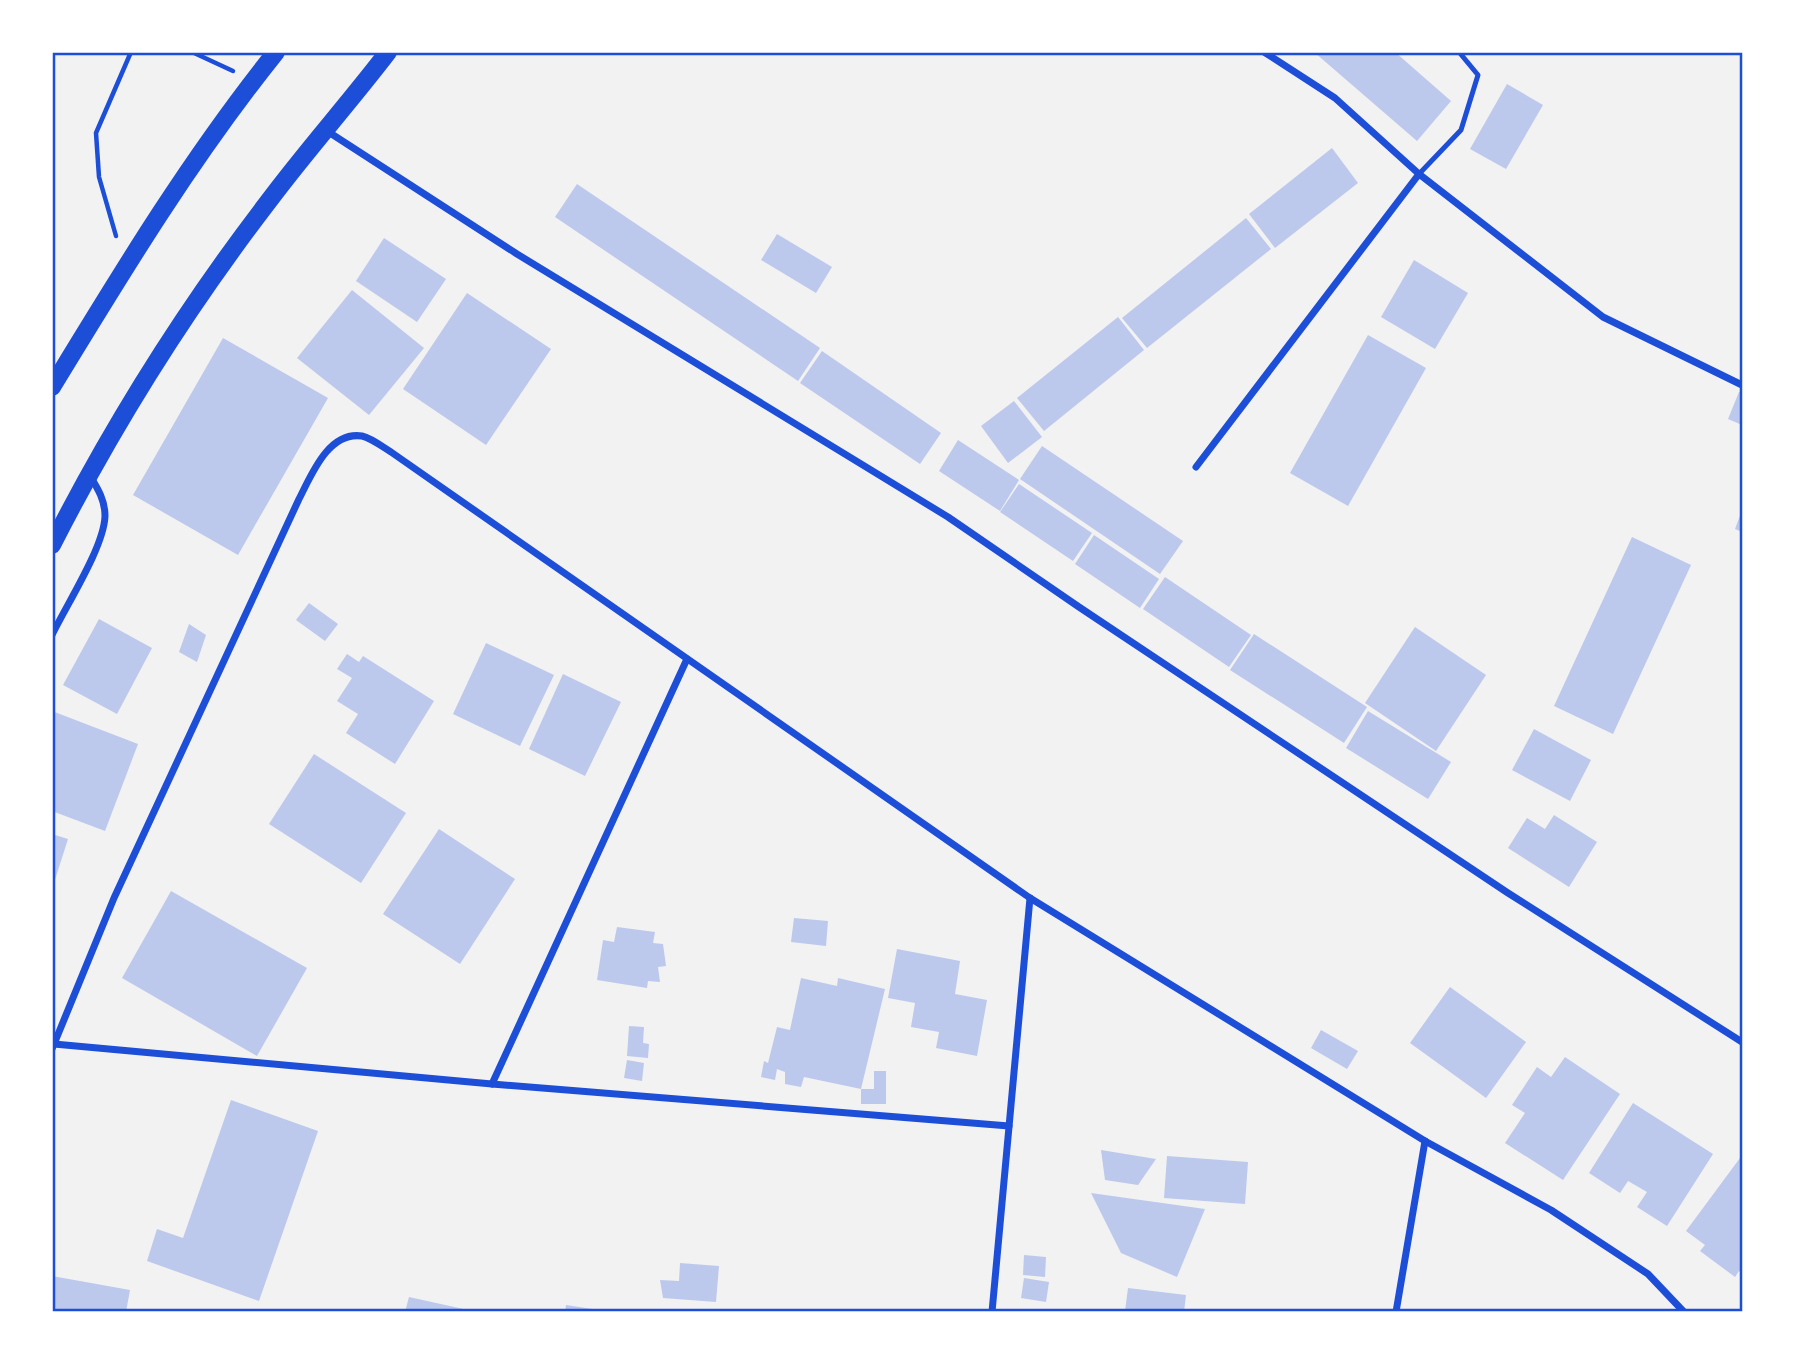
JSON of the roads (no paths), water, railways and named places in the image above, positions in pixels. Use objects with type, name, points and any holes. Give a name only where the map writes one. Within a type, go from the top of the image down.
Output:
[{"type":"main road","points":[[52,387],[159,212],[276,52]]},
{"type":"main road","points":[[52,545],[89,474],[189,313],[268,201],[388,52]]},
{"type":"street","points":[[1264,52],[1335,98],[1419,174],[1604,317],[1742,385]]},
{"type":"street","points":[[327,130],[517,254],[948,517],[1508,892],[1742,1042]]},
{"type":"street","points":[[1196,467],[1419,174]]},
{"type":"street","points":[[1009,1126],[53,1046],[114,898],[321,456],[342,439],[362,436],[391,452],[1030,898],[1425,1141],[1550,1210],[1648,1274],[1684,1311]]},
{"type":"street","points":[[52,635],[101,542],[104,516],[102,496],[89,474]]},
{"type":"street","points":[[492,1084],[687,659]]},
{"type":"street","points":[[992,1311],[1030,898]]},
{"type":"street","points":[[1396,1311],[1425,1141]]},
{"type":"lane","points":[[1419,174],[1461,130],[1478,75],[1459,52]]}]
